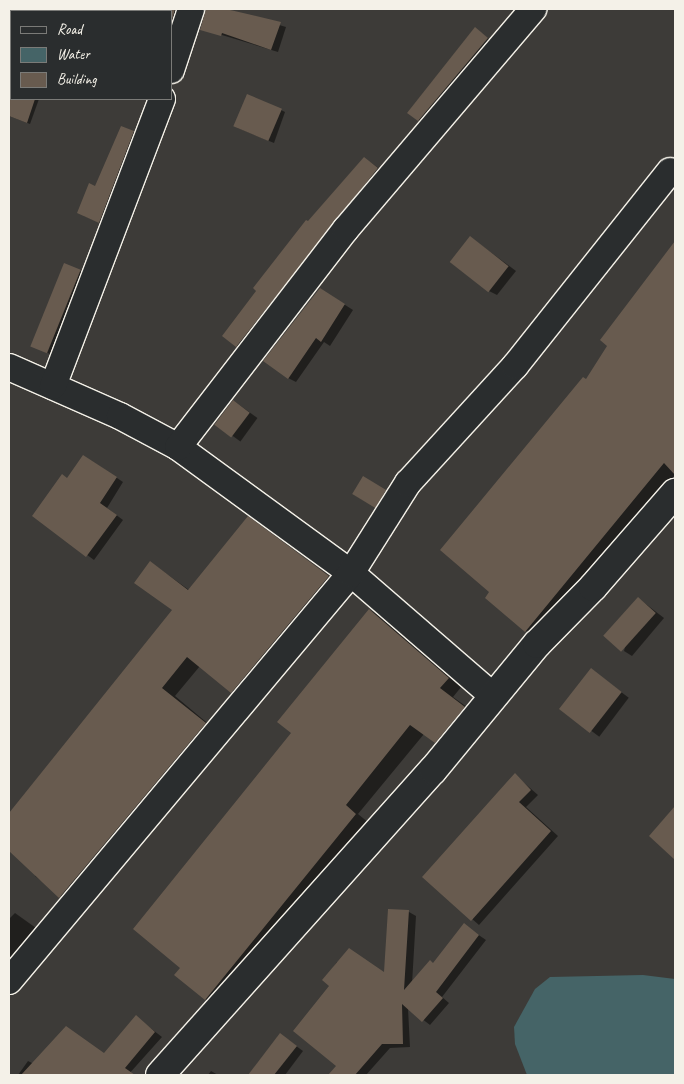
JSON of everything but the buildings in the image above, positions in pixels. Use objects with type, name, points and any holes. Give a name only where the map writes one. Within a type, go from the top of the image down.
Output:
[{"type":"street","points":[[172,67],[191,9]]},
{"type":"street","points":[[178,447],[346,228],[533,9]]},
{"type":"street","points":[[52,386],[162,100]]},
{"type":"street","points":[[9,981],[351,573],[408,483],[515,366],[670,170]]},
{"type":"street","points":[[9,367],[120,416],[178,447],[351,573],[492,695]]},
{"type":"street","points":[[160,1075],[433,770],[492,695],[675,493]]},
{"type":"water","points":[[643,975],[675,979],[675,1075],[527,1075],[515,1044],[514,1027],[535,989],[550,977]]}]
